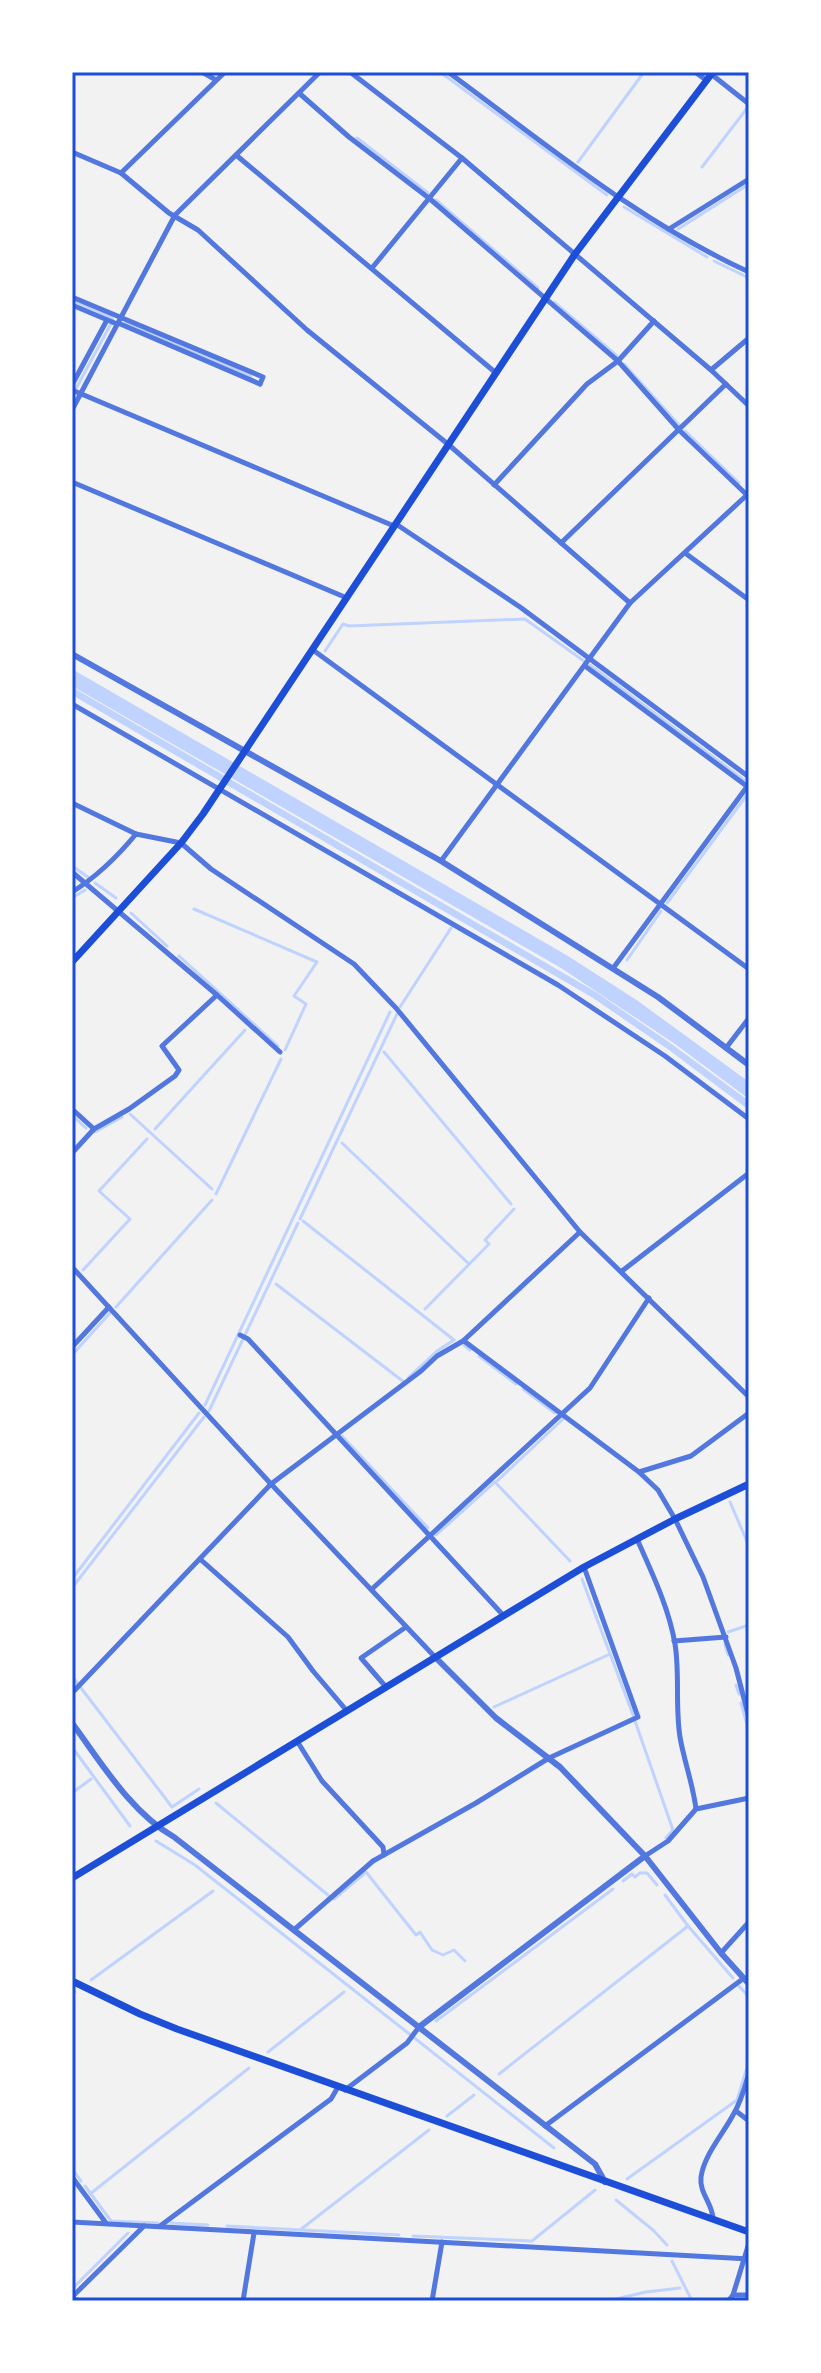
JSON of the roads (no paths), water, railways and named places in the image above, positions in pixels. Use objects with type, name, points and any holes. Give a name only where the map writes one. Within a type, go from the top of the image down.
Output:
[{"type":"main road","points":[[72,962],[181,843],[239,762],[575,254],[710,74]]},
{"type":"main road","points":[[72,1878],[584,1567],[749,1484]]},
{"type":"main road","points":[[72,1981],[177,2029],[749,2232]]},
{"type":"street","points":[[202,72],[216,80]]},
{"type":"street","points":[[121,173],[225,72]]},
{"type":"street","points":[[72,410],[75,390],[175,215],[320,72]]},
{"type":"street","points":[[350,72],[462,158],[749,406]]},
{"type":"street","points":[[695,72],[710,74],[749,104]]},
{"type":"street","points":[[452,73],[618,198],[718,258],[749,272]]},
{"type":"street","points":[[299,93],[349,137],[430,199],[618,361],[679,430],[748,494],[630,603],[441,861]]},
{"type":"street","points":[[72,152],[121,173],[198,230],[307,330],[449,445],[630,603]]},
{"type":"street","points":[[236,155],[496,373]]},
{"type":"street","points":[[372,269],[462,158]]},
{"type":"street","points":[[669,229],[749,179]]},
{"type":"street","points":[[72,297],[114,321],[260,384],[263,377],[114,321],[72,305]]},
{"type":"street","points":[[75,390],[114,321]]},
{"type":"street","points":[[494,485],[587,384],[618,361],[654,321]]},
{"type":"street","points":[[711,370],[749,338]]},
{"type":"street","points":[[561,543],[726,384]]},
{"type":"street","points":[[75,390],[396,525],[520,607],[749,777]]},
{"type":"street","points":[[72,482],[347,598]]},
{"type":"street","points":[[685,553],[749,600]]},
{"type":"street","points":[[313,650],[749,969]]},
{"type":"street","points":[[72,654],[441,861],[614,967],[749,1065]]},
{"type":"street","points":[[585,666],[748,786],[614,967]]},
{"type":"street","points":[[72,704],[221,787],[558,985],[665,1056],[749,1119]]},
{"type":"street","points":[[72,803],[136,834],[181,843],[211,869],[354,964],[370,979],[580,1232],[749,1397]]},
{"type":"street","points":[[72,892],[119,855],[136,834]]},
{"type":"street","points":[[72,872],[280,1052]]},
{"type":"street","points":[[72,1153],[94,1129],[129,1109],[175,1076],[179,1070],[162,1046],[217,995]]},
{"type":"street","points":[[726,1048],[749,1018]]},
{"type":"street","points":[[72,1109],[94,1129]]},
{"type":"street","points":[[622,1271],[749,1173]]},
{"type":"street","points":[[72,1693],[271,1484],[437,1356],[463,1341],[580,1232]]},
{"type":"street","points":[[72,1267],[435,1657],[496,1718],[560,1767],[645,1856],[746,1981],[545,2126]]},
{"type":"street","points":[[372,1589],[590,1388],[649,1298]]},
{"type":"street","points":[[72,1347],[109,1307]]},
{"type":"street","points":[[240,1335],[248,1339],[503,1615]]},
{"type":"street","points":[[463,1341],[639,1472],[658,1490],[703,1577],[726,1637],[749,1718]]},
{"type":"street","points":[[639,1472],[691,1456],[749,1413]]},
{"type":"street","points":[[637,1538],[660,1592],[674,1641],[680,1738],[696,1809]]},
{"type":"street","points":[[200,1559],[288,1637],[347,1711]]},
{"type":"street","points":[[295,1929],[373,1861],[549,1758],[638,1717],[584,1567]]},
{"type":"street","points":[[386,1687],[361,1658],[406,1627]]},
{"type":"street","points":[[674,1641],[726,1637]]},
{"type":"street","points":[[72,1723],[156,1827],[174,1837],[295,1929],[418,2029],[595,2164],[605,2182]]},
{"type":"street","points":[[297,1741],[322,1781],[383,1847],[384,1855]]},
{"type":"street","points":[[159,2227],[331,2099],[341,2088],[409,2041],[418,2029],[668,1841],[696,1809],[749,1798]]},
{"type":"street","points":[[721,1953],[749,1922]]},
{"type":"street","points":[[713,2219],[701,2188],[701,2177],[705,2163],[736,2111],[749,2073]]},
{"type":"street","points":[[736,2111],[749,2121]]},
{"type":"street","points":[[72,2177],[107,2224]]},
{"type":"street","points":[[72,2222],[746,2259]]},
{"type":"street","points":[[81,2301],[72,2298],[144,2226]]},
{"type":"street","points":[[243,2301],[254,2233]]},
{"type":"street","points":[[432,2301],[442,2242]]},
{"type":"street","points":[[730,2298],[749,2243]]},
{"type":"street","points":[[730,2298],[749,2295]]},
{"type":"water","points":[[72,669],[568,956],[638,1001],[749,1082],[749,1099],[675,1044],[561,968],[72,686]]},
{"type":"water","points":[[72,687],[596,992],[749,1101],[749,1110],[593,998],[72,695]]},
{"type":"waterway","points":[[440,72],[607,195]]},
{"type":"waterway","points":[[578,162],[644,72]]},
{"type":"waterway","points":[[702,167],[748,107]]},
{"type":"waterway","points":[[357,138],[428,193]]},
{"type":"waterway","points":[[678,229],[749,184]]},
{"type":"waterway","points":[[436,200],[538,288]]},
{"type":"waterway","points":[[624,207],[707,257]]},
{"type":"waterway","points":[[714,261],[749,278]]},
{"type":"waterway","points":[[72,300],[113,320],[72,396]]},
{"type":"waterway","points":[[554,302],[617,356]]},
{"type":"waterway","points":[[125,323],[251,376]]},
{"type":"waterway","points":[[624,364],[679,425]]},
{"type":"waterway","points":[[685,431],[739,483]]},
{"type":"waterway","points":[[325,651],[343,624],[525,619],[584,661]]},
{"type":"waterway","points":[[590,665],[744,780]]},
{"type":"waterway","points":[[667,903],[749,792]]},
{"type":"waterway","points":[[72,866],[88,877]]},
{"type":"waterway","points":[[95,883],[116,898]]},
{"type":"waterway","points":[[72,898],[85,890]]},
{"type":"waterway","points":[[194,909],[317,962],[294,996],[306,1004],[285,1050]]},
{"type":"waterway","points":[[627,960],[661,911]]},
{"type":"waterway","points":[[131,913],[167,946]]},
{"type":"waterway","points":[[400,1007],[451,928]]},
{"type":"waterway","points":[[179,956],[278,1046]]},
{"type":"waterway","points":[[205,1405],[390,1012]]},
{"type":"waterway","points":[[300,1219],[397,1014]]},
{"type":"waterway","points":[[155,1129],[245,1030]]},
{"type":"waterway","points":[[384,1052],[511,1204]]},
{"type":"waterway","points":[[216,1194],[281,1059]]},
{"type":"waterway","points":[[130,1114],[212,1189]]},
{"type":"waterway","points":[[72,1115],[86,1128]]},
{"type":"waterway","points":[[95,1132],[122,1117]]},
{"type":"waterway","points":[[83,1270],[130,1219],[99,1191],[147,1139]]},
{"type":"waterway","points":[[342,1143],[469,1264]]},
{"type":"waterway","points":[[116,1307],[212,1200]]},
{"type":"waterway","points":[[425,1309],[489,1244],[485,1240],[514,1209]]},
{"type":"waterway","points":[[303,1221],[454,1340],[408,1378]]},
{"type":"waterway","points":[[245,1335],[298,1223]]},
{"type":"waterway","points":[[276,1284],[404,1382]]},
{"type":"waterway","points":[[72,1355],[110,1313]]},
{"type":"waterway","points":[[209,1411],[243,1339]]},
{"type":"waterway","points":[[464,1345],[470,1350]]},
{"type":"waterway","points":[[479,1356],[516,1384]]},
{"type":"waterway","points":[[523,1389],[555,1413]]},
{"type":"waterway","points":[[72,1579],[199,1413]]},
{"type":"waterway","points":[[72,1588],[204,1417]]},
{"type":"waterway","points":[[496,1482],[563,1419]]},
{"type":"waterway","points":[[342,1436],[428,1528]]},
{"type":"waterway","points":[[436,1535],[495,1482],[570,1561]]},
{"type":"waterway","points":[[730,1502],[749,1546]]},
{"type":"waterway","points":[[582,1579],[633,1715]]},
{"type":"waterway","points":[[728,1632],[749,1625]]},
{"type":"waterway","points":[[725,1644],[728,1655]]},
{"type":"waterway","points":[[494,1707],[610,1654]]},
{"type":"waterway","points":[[72,1676],[78,1684]]},
{"type":"waterway","points":[[736,1685],[739,1694]]},
{"type":"waterway","points":[[81,1688],[172,1807],[199,1789]]},
{"type":"waterway","points":[[741,1703],[749,1732]]},
{"type":"waterway","points":[[635,1721],[673,1830],[666,1838]]},
{"type":"waterway","points":[[72,1747],[130,1826]]},
{"type":"waterway","points":[[72,1793],[91,1779]]},
{"type":"waterway","points":[[216,1803],[328,1895]]},
{"type":"waterway","points":[[156,1841],[195,1865],[554,2148]]},
{"type":"waterway","points":[[334,1899],[366,1872],[416,1935],[420,1932],[432,1950],[443,1955],[454,1950],[465,1961]]},
{"type":"waterway","points":[[623,1881],[632,1874],[635,1877],[647,1873],[657,1885]]},
{"type":"waterway","points":[[436,2021],[613,1889]]},
{"type":"waterway","points":[[91,1980],[213,1891]]},
{"type":"waterway","points":[[665,1895],[733,1978]]},
{"type":"waterway","points":[[499,2074],[688,1926]]},
{"type":"waterway","points":[[739,1986],[749,1997]]},
{"type":"waterway","points":[[268,2052],[344,1992]]},
{"type":"waterway","points":[[627,2179],[737,2100],[749,2061]]},
{"type":"waterway","points":[[90,2194],[249,2068]]},
{"type":"waterway","points":[[447,2116],[474,2095]]},
{"type":"waterway","points":[[300,2230],[429,2130]]},
{"type":"waterway","points":[[72,2169],[81,2181]]},
{"type":"waterway","points":[[85,2186],[111,2221],[158,2223]]},
{"type":"waterway","points":[[413,2236],[532,2241],[595,2190]]},
{"type":"waterway","points":[[616,2200],[667,2245]]},
{"type":"waterway","points":[[171,2223],[208,2225]]},
{"type":"waterway","points":[[227,2226],[399,2235]]},
{"type":"waterway","points":[[72,2289],[128,2233]]},
{"type":"waterway","points":[[672,2261],[692,2301]]},
{"type":"waterway","points":[[607,2301],[680,2288]]}]
